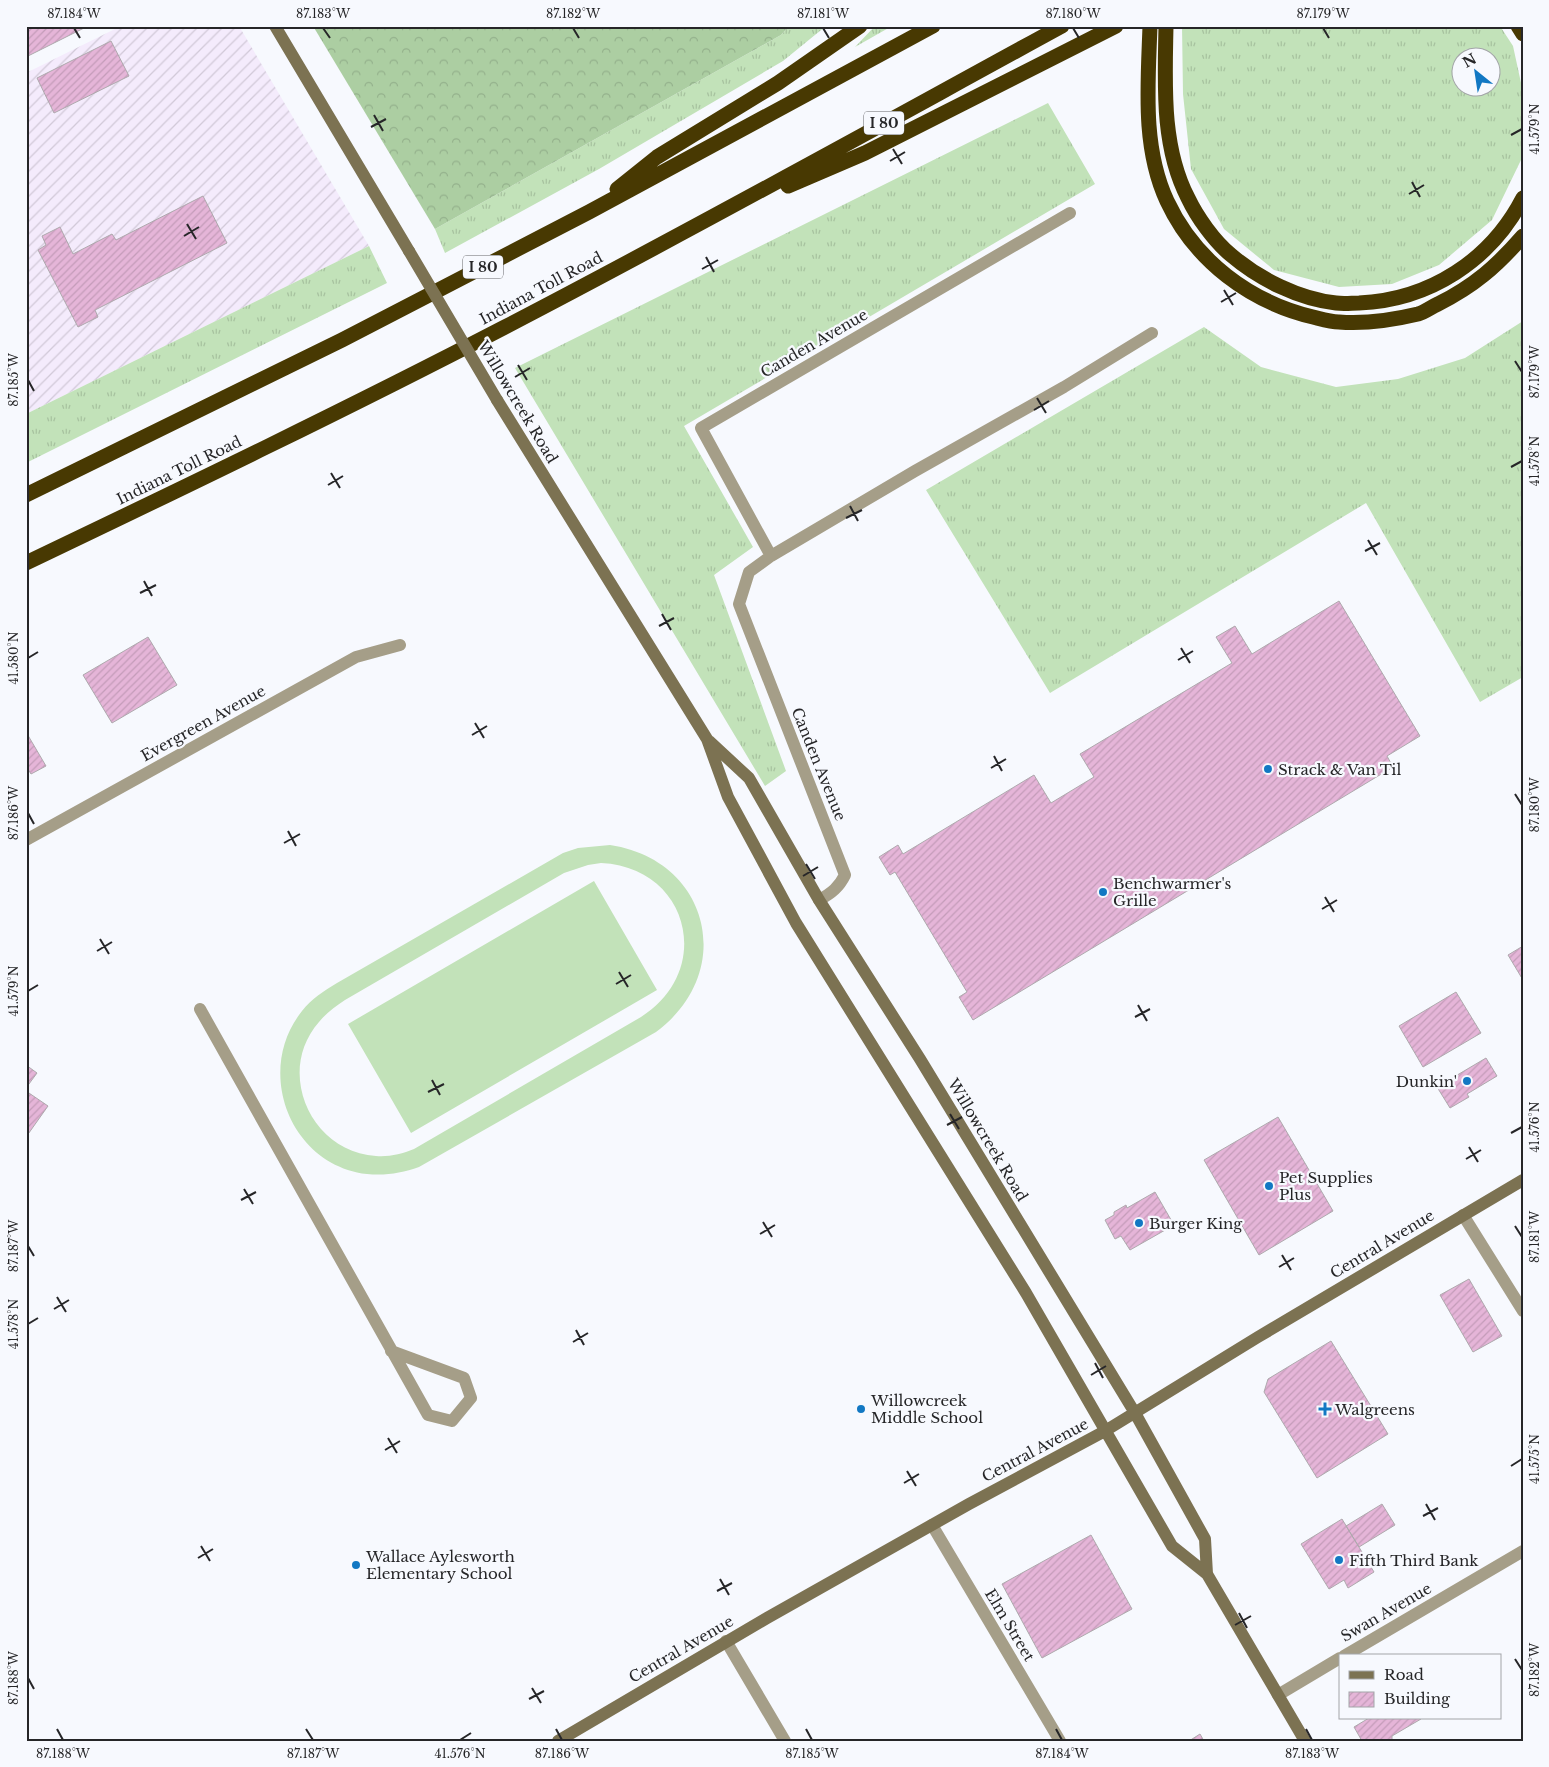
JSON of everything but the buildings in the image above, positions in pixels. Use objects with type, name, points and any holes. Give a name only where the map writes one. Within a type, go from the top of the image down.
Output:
[{"type":"highway","points":[[589,212],[657,157],[778,83],[860,26]]},
{"type":"highway","name":"I 80","points":[[26,495],[342,340],[589,212],[933,26]]},
{"type":"highway","name":"Indiana Toll Road","points":[[26,563],[505,327],[706,221],[1062,26]]},
{"type":"highway","points":[[706,221],[865,153],[1116,26]]},
{"type":"highway","points":[[1150,26],[1149,136],[1154,167],[1167,202],[1188,237],[1214,267],[1252,294],[1295,313],[1338,322],[1380,321],[1419,313],[1462,292],[1502,260],[1523,236]]},
{"type":"highway","points":[[1166,26],[1169,138],[1175,164],[1187,197],[1206,227],[1230,254],[1262,277],[1301,295],[1337,304],[1375,302],[1414,294],[1451,276],[1490,246],[1513,217],[1523,198]]},
{"type":"highway","points":[[1518,26],[1523,34]]},
{"type":"main road","name":"Willowcreek Road","points":[[275,26],[496,400],[707,739],[728,797],[796,923],[1026,1293],[1172,1546],[1207,1574],[1305,1741]]},
{"type":"main road","name":"Willowcreek Road","points":[[707,739],[748,778],[819,900],[920,1059],[1135,1413],[1205,1539],[1207,1574]]},
{"type":"main road","name":"Central Avenue","points":[[558,1741],[726,1641],[932,1525],[1105,1431],[1258,1337],[1523,1180]]},
{"type":"street","name":"Canden Avenue","points":[[771,556],[701,428],[1070,213]]},
{"type":"street","name":"Canden Avenue","points":[[819,900],[833,892],[840,885],[845,875],[739,604],[749,572],[771,556],[915,471],[1064,388],[1152,333]]},
{"type":"street","name":"Evergreen Avenue","points":[[26,840],[356,657],[400,644]]},
{"type":"street","points":[[200,1009],[391,1351],[428,1415],[452,1421],[471,1398],[464,1378],[391,1351]]},
{"type":"street","points":[[1463,1215],[1523,1311]]},
{"type":"street","name":"Elm Street","points":[[932,1525],[1060,1741]]},
{"type":"street","name":"Swan Avenue","points":[[1347,1654],[1523,1551]]},
{"type":"street","points":[[726,1641],[785,1741]]},
{"type":"street","name":"Swan Avenue","points":[[1278,1695],[1339,1659]]},
{"type":"shaded area","points":[[121,26],[239,26],[369,246],[26,414],[26,73]]},
{"type":"green space","points":[[313,26],[789,26],[781,35],[435,229]]},
{"type":"green space","points":[[789,26],[826,26],[783,61],[599,169],[445,253],[435,229],[781,35]]},
{"type":"green space","points":[[875,26],[892,26],[855,47]]},
{"type":"green space","points":[[1182,26],[1500,26],[1513,46],[1523,92],[1521,160],[1492,220],[1439,265],[1392,284],[1339,287],[1274,270],[1224,229],[1191,169],[1183,94]]},
{"type":"green space","points":[[1048,103],[1095,184],[684,426],[753,547],[714,575],[786,771],[765,786],[515,368]]},
{"type":"green space","points":[[369,246],[387,283],[26,463],[26,414]]},
{"type":"green space","points":[[1523,321],[1523,677],[1480,702],[1366,503],[1050,693],[926,490],[1204,327],[1261,367],[1336,387],[1398,379],[1465,358]]},
{"type":"green space","points":[[610,845],[644,855],[671,872],[690,895],[701,922],[703,950],[697,980],[681,1007],[656,1032],[419,1167],[380,1175],[367,1174],[340,1167],[318,1153],[300,1134],[288,1112],[281,1087],[281,1061],[288,1035],[302,1011],[309,1003],[337,983],[563,853],[578,848]],"holes":[[[601,863],[631,869],[655,882],[672,901],[682,924],[684,949],[678,974],[664,997],[641,1017],[414,1149],[391,1156],[376,1156],[353,1151],[333,1140],[318,1125],[307,1106],[301,1085],[300,1063],[306,1042],[319,1022],[331,1010],[345,1000],[564,873]]]},
{"type":"green space","points":[[594,881],[657,990],[411,1133],[348,1024]]},
{"type":"place","name":"Strack & Van Til","points":[[1268,769]]},
{"type":"place","name":"Benchwarmer's Grille","points":[[1103,892]]},
{"type":"place","name":"Dunkin'","points":[[1467,1081]]},
{"type":"place","name":"Pet Supplies Plus","points":[[1269,1186]]},
{"type":"place","name":"Burger King","points":[[1139,1223]]},
{"type":"place","name":"Willowcreek Middle School","points":[[861,1409]]},
{"type":"place","name":"Walgreens","points":[[1325,1409]]},
{"type":"place","name":"Fifth Third Bank","points":[[1339,1560]]},
{"type":"place","name":"Wallace Aylesworth Elementary School","points":[[356,1565]]}]
